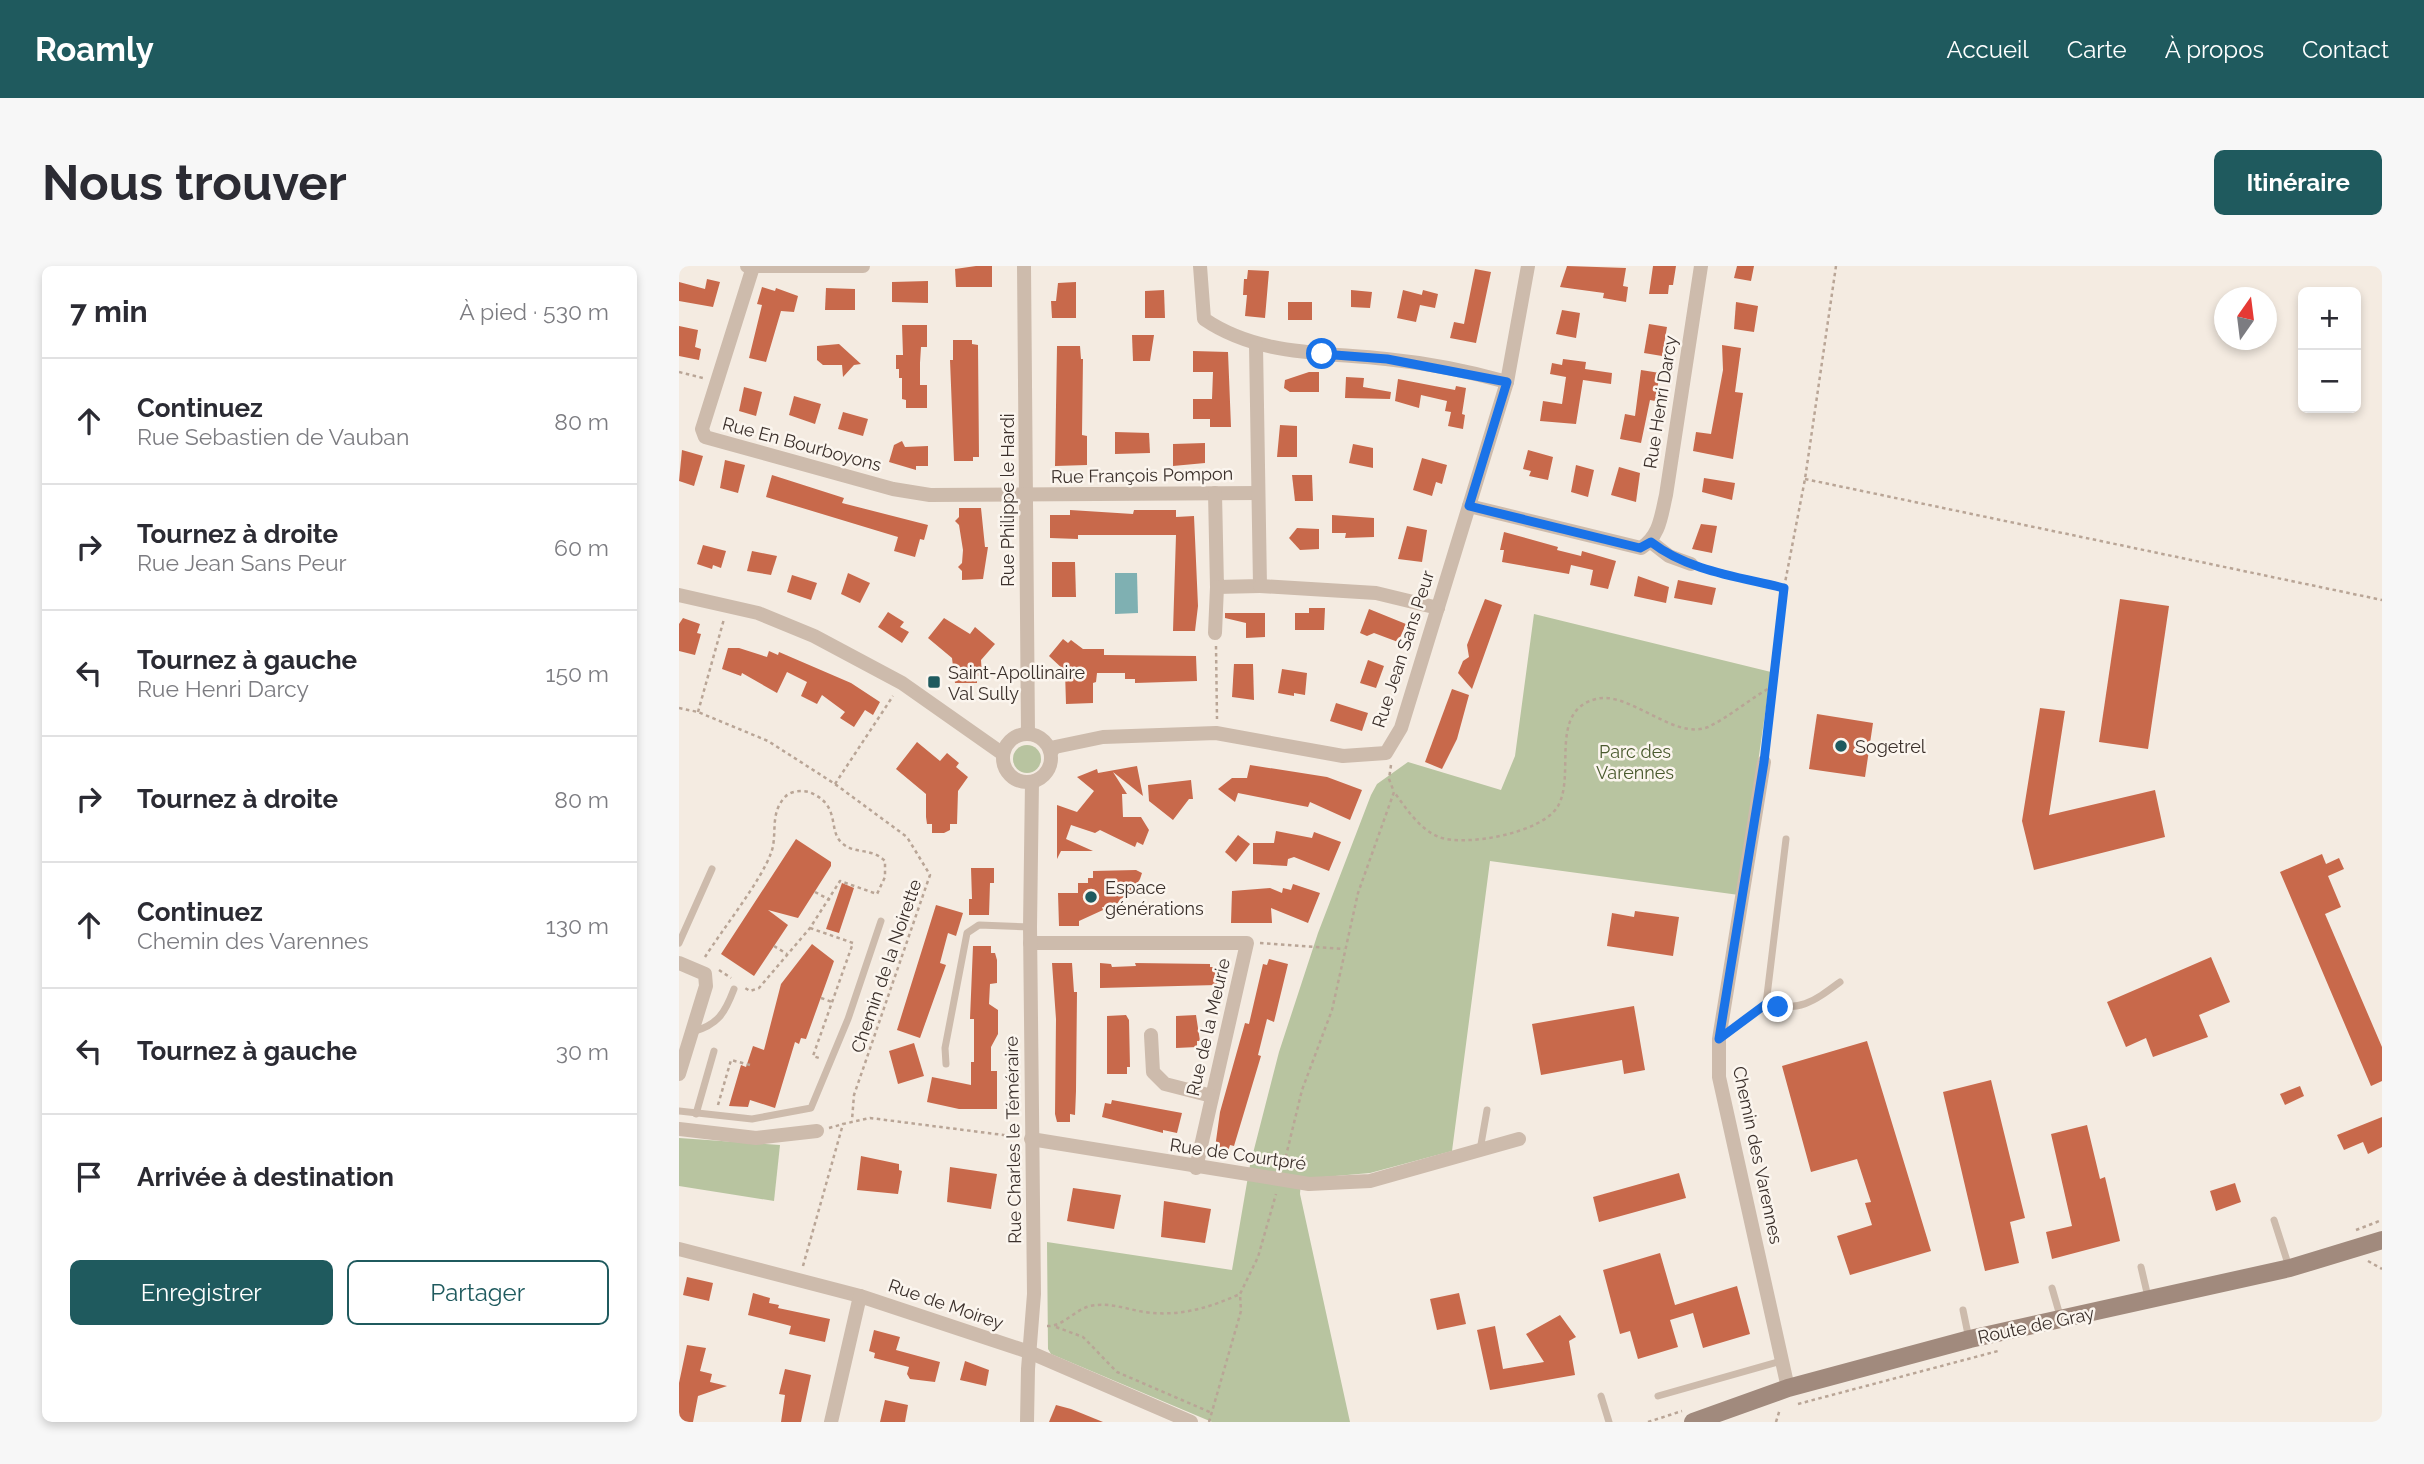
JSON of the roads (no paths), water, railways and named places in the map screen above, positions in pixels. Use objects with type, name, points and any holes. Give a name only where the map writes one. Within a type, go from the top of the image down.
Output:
[{"type":"main road","name":"Route de Gray","points":[[1693,1422],[1791,1396],[1970,1339],[2375,1251]]},
{"type":"street","points":[[747,266],[863,266]]},
{"type":"street","name":"Rue Philippe le Hardi","points":[[1024,266],[1028,733]]},
{"type":"street","points":[[1200,266],[1204,319],[1227,335],[1256,345],[1387,359],[1507,382]]},
{"type":"street","name":"Rue Jean Sans Peur","points":[[1051,752],[1055,747],[1103,737],[1216,733],[1343,756],[1386,754],[1401,728],[1507,382],[1528,266]]},
{"type":"street","name":"Rue Henri Darcy","points":[[1651,542],[1658,528],[1666,495],[1701,266]]},
{"type":"street","name":"Rue En Bourboyons","points":[[753,267],[702,429],[705,438],[893,489],[930,495],[1026,495]]},
{"type":"street","points":[[1256,345],[1260,586]]},
{"type":"street","points":[[1215,493],[1215,633]]},
{"type":"street","name":"Rue François Pompon","points":[[1026,495],[1258,493]]},
{"type":"street","points":[[1469,506],[1640,548],[1651,542],[1669,556],[1691,564]]},
{"type":"street","points":[[1217,587],[1260,586],[1376,593],[1438,608]]},
{"type":"street","points":[[679,596],[758,613],[814,636],[902,683],[1003,754]]},
{"type":"street","points":[[1028,733],[1042,738],[1051,752],[1050,767],[1033,782],[1024,782],[1010,776],[1003,762],[1003,754],[1009,741],[1028,733]]},
{"type":"street","name":"Chemin des Varennes","points":[[1764,762],[1719,1039],[1719,1077],[1791,1396]]},
{"type":"street","name":"Rue Charles le Téméraire","points":[[1027,1422],[1033,1325],[1030,927],[1033,782]]},
{"type":"street","name":"Rue de la Meurie","points":[[1030,943],[1247,943],[1196,1168]]},
{"type":"street","points":[[679,963],[705,974],[706,986],[679,1074]]},
{"type":"street","points":[[1151,1035],[1153,1072],[1165,1084],[1212,1096]]},
{"type":"street","points":[[679,1129],[756,1138],[817,1131]]},
{"type":"street","name":"Rue de Courtpré","points":[[1031,1139],[1196,1168],[1309,1184],[1370,1181],[1519,1139]]},
{"type":"street","name":"Rue de Moirey","points":[[679,1249],[860,1296],[1030,1352],[1191,1422]]},
{"type":"street","points":[[831,1422],[860,1296]]},
{"type":"lane","points":[[1719,1039],[1766,1004],[1786,839]]},
{"type":"lane","points":[[679,943],[712,869]]},
{"type":"lane","points":[[679,1111],[752,1119],[811,1108],[848,1019],[881,921]]},
{"type":"lane","points":[[946,1064],[945,1048],[967,933],[979,925],[1030,927]]},
{"type":"lane","points":[[1766,1004],[1790,1009],[1816,1000],[1840,982]]},
{"type":"lane","points":[[692,1032],[712,1026],[727,1010],[734,989]]},
{"type":"lane","points":[[696,1114],[714,1051]]},
{"type":"lane","points":[[1481,1150],[1487,1110]]},
{"type":"lane","points":[[2274,1220],[2290,1268]]},
{"type":"lane","points":[[2141,1267],[2149,1301]]},
{"type":"lane","points":[[2052,1288],[2061,1320]]},
{"type":"lane","points":[[1963,1310],[1970,1339]]},
{"type":"lane","points":[[1658,1396],[1782,1361]]},
{"type":"lane","points":[[1601,1396],[1609,1422]]},
{"type":"water","points":[[1115,573],[1137,573],[1138,613],[1115,614]]},
{"type":"place","name":"Saint-Apollinaire Val Sully","points":[[934,682]]},
{"type":"place","name":"Sogetrel","points":[[1841,746]]},
{"type":"place","name":"Espace générations","points":[[1091,897]]},
{"type":"park label","name":"Parc des Varennes","points":[[1635,761]]}]
